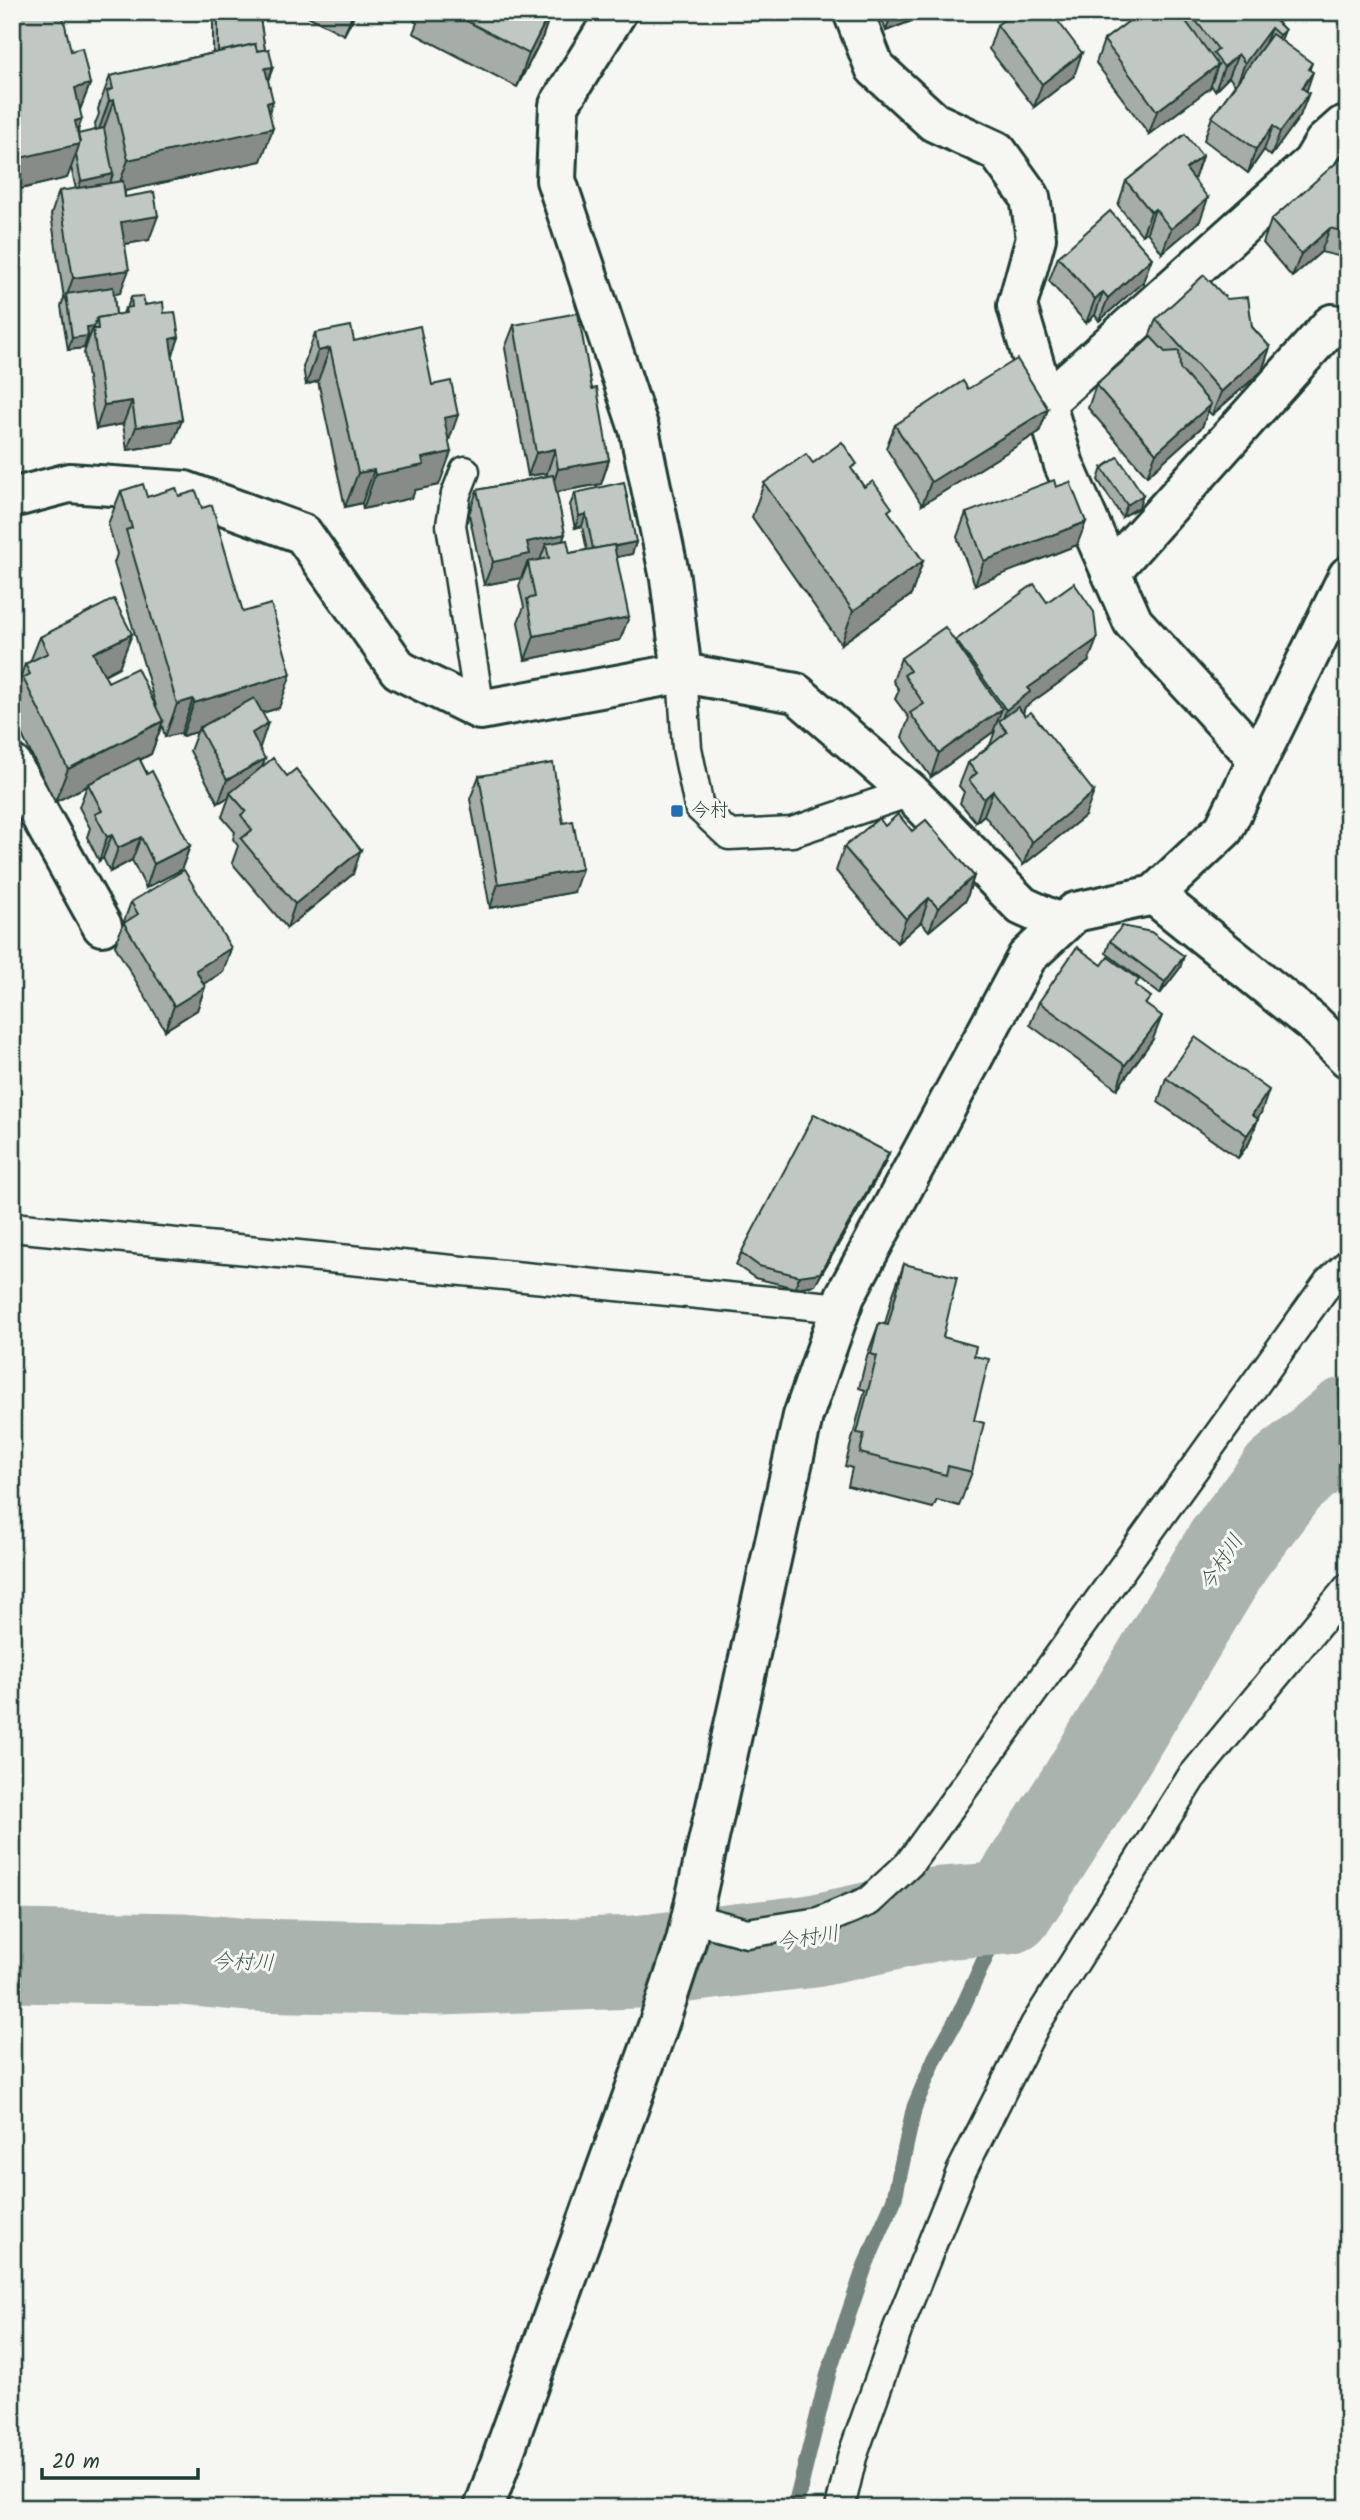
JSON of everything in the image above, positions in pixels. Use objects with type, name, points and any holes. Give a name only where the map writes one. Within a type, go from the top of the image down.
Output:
[{"type":"street","points":[[617,12],[559,105],[556,180],[639,429],[670,578],[682,673]]},
{"type":"street","points":[[853,12],[875,68],[934,122],[997,151],[1030,197],[1036,238],[1017,306],[1064,465],[1133,622],[1258,760]]},
{"type":"street","points":[[1046,402],[1312,163],[1324,143],[1343,125]]},
{"type":"street","points":[[1111,571],[1332,324]]},
{"type":"street","points":[[12,498],[69,483],[185,491],[303,534],[399,670],[480,710],[682,673],[796,693],[910,792],[1021,906],[1062,924]]},
{"type":"street","points":[[484,2508],[658,2026],[689,1930],[803,1416],[845,1296],[1027,957],[1075,912],[1154,895],[1224,829],[1348,576]]},
{"type":"street","points":[[12,765],[102,926]]},
{"type":"street","points":[[1154,895],[1313,1023],[1348,1058]]},
{"type":"lane","points":[[465,471],[456,494],[451,525],[480,710]]},
{"type":"lane","points":[[682,673],[687,748],[699,807],[729,835],[792,832],[910,792]]},
{"type":"lane","points":[[12,1227],[841,1308]]},
{"type":"lane","points":[[689,1930],[747,1933],[819,1922],[869,1901],[908,1864],[1328,1283],[1348,1264]]},
{"type":"lane","points":[[841,2508],[852,2456],[898,2328],[961,2172],[1035,2025],[1191,1778],[1348,1588]]},
{"type":"building","points":[[12,12],[62,12],[71,51],[82,48],[90,84],[75,88],[82,119],[75,121],[80,144],[12,160]]},
{"type":"building","points":[[218,12],[259,12],[265,50],[257,51],[255,44],[218,52]]},
{"type":"building","points":[[450,12],[550,12],[529,54]]},
{"type":"building","points":[[1014,12],[1051,12],[1082,53],[1042,84],[997,25]]},
{"type":"building","points":[[1141,12],[1179,12],[1218,65],[1157,111],[1104,40]]},
{"type":"building","points":[[1189,12],[1280,12],[1273,18],[1285,30],[1279,35],[1271,28],[1245,63],[1238,54],[1224,67],[1213,53],[1218,49]]},
{"type":"building","points":[[1272,34],[1312,63],[1308,69],[1313,72],[1302,88],[1309,93],[1280,132],[1273,126],[1256,149],[1212,117]]},
{"type":"building","points":[[255,44],[257,51],[269,49],[273,67],[265,68],[273,101],[267,103],[273,128],[128,160],[114,100],[109,101],[107,91],[113,89],[110,76]]},
{"type":"building","points":[[104,128],[113,174],[81,181],[76,155],[80,142],[78,134]]},
{"type":"building","points":[[1185,134],[1202,156],[1186,169],[1208,198],[1171,229],[1155,209],[1151,212],[1126,181]]},
{"type":"building","points":[[1345,155],[1348,158],[1348,233],[1330,228],[1301,254],[1271,220]]},
{"type":"building","points":[[123,181],[125,197],[154,192],[158,216],[121,222],[129,270],[73,278],[59,191]]},
{"type":"building","points":[[1110,211],[1152,258],[1108,298],[1103,292],[1095,299],[1058,257]]},
{"type":"building","points":[[1204,275],[1227,299],[1248,297],[1252,327],[1270,347],[1221,392],[1156,319]]},
{"type":"building","points":[[113,287],[116,315],[97,318],[94,326],[87,327],[88,336],[72,338],[66,294]]},
{"type":"building","points":[[143,296],[145,305],[163,302],[164,313],[175,312],[179,337],[170,339],[182,420],[136,427],[132,401],[104,405],[93,329],[98,329],[97,318],[126,313],[125,308],[132,307],[131,297]]},
{"type":"building","points":[[578,313],[592,389],[597,388],[609,460],[558,469],[555,449],[536,453],[514,325]]},
{"type":"building","points":[[351,326],[354,341],[420,326],[432,385],[451,381],[458,415],[444,418],[451,452],[422,458],[424,465],[375,475],[374,470],[358,473],[330,348],[318,351],[315,333]]},
{"type":"building","points":[[1151,337],[1165,352],[1179,351],[1180,369],[1211,404],[1156,453],[1096,385]]},
{"type":"building","points":[[1017,359],[1048,409],[931,482],[895,425],[963,381],[968,389]]},
{"type":"building","points":[[842,442],[857,464],[851,468],[864,487],[873,481],[892,508],[888,511],[923,561],[853,611],[764,483],[806,454],[813,463]]},
{"type":"building","points":[[1118,457],[1143,495],[1127,505],[1102,468]]},
{"type":"building","points":[[553,475],[565,534],[527,542],[530,554],[493,562],[477,490]]},
{"type":"building","points":[[1054,480],[1056,487],[1070,482],[1086,522],[984,561],[966,513]]},
{"type":"building","points":[[624,482],[636,542],[593,549],[586,514],[579,516],[575,493]]},
{"type":"building","points":[[143,484],[147,497],[176,488],[179,496],[196,491],[202,508],[212,505],[243,612],[271,604],[291,674],[194,703],[193,699],[177,704],[126,530],[132,528],[121,491]]},
{"type":"building","points":[[567,540],[570,553],[614,545],[629,617],[534,636],[527,599],[535,597],[528,562],[549,558],[546,544]]},
{"type":"building","points":[[12,555],[21,572],[12,577]]},
{"type":"building","points":[[1074,583],[1094,612],[1097,639],[1028,688],[1030,692],[1006,710],[956,640],[1034,584],[1047,602]]},
{"type":"building","points":[[114,599],[132,634],[93,653],[108,682],[137,668],[163,721],[68,769],[23,678],[30,674],[25,664],[48,653],[40,637]]},
{"type":"building","points":[[945,627],[1002,709],[939,753],[910,713],[924,704],[904,675],[910,671],[901,658]]},
{"type":"building","points":[[254,698],[268,723],[252,733],[265,759],[227,780],[199,728]]},
{"type":"building","points":[[1018,707],[1025,716],[1031,712],[1094,792],[1032,842],[993,791],[984,799],[969,780],[977,773],[968,763],[1007,732],[999,721]]},
{"type":"building","points":[[139,758],[147,774],[152,771],[190,846],[154,864],[141,837],[118,848],[112,835],[107,837],[95,814],[102,811],[88,784]]},
{"type":"building","points":[[273,758],[287,776],[296,769],[361,850],[295,904],[241,839],[252,830],[241,815],[246,811],[230,793]]},
{"type":"building","points":[[553,763],[563,823],[573,821],[582,869],[498,884],[479,776]]},
{"type":"building","points":[[898,814],[912,831],[926,820],[974,876],[938,908],[929,898],[906,919],[844,847],[879,818],[885,826]]},
{"type":"building","points":[[184,870],[231,948],[196,970],[205,987],[174,1006],[124,923],[138,914],[131,902]]},
{"type":"building","points":[[1122,926],[1151,932],[1184,956],[1165,982],[1110,941]]},
{"type":"building","points":[[1077,947],[1102,965],[1108,957],[1139,980],[1135,985],[1151,997],[1145,1004],[1162,1016],[1125,1065],[1039,1002]]},
{"type":"building","points":[[1195,1037],[1269,1090],[1252,1115],[1258,1119],[1247,1135],[1166,1078]]},
{"type":"building","points":[[814,1114],[889,1153],[820,1273],[799,1276],[759,1266],[741,1253]]},
{"type":"building","points":[[904,1264],[957,1277],[943,1337],[976,1346],[974,1356],[989,1359],[974,1420],[984,1423],[972,1472],[948,1466],[946,1475],[860,1453],[864,1434],[857,1433],[877,1356],[871,1354],[879,1323],[888,1325]]},
{"type":"waterway","name":"今村川","points":[[12,1956],[183,1959],[249,1965],[439,1969],[636,1962],[813,1941],[941,1913],[1008,1908],[1086,1787],[1230,1548],[1284,1477],[1348,1423]]},
{"type":"waterway","points":[[795,2508],[829,2371],[865,2266],[894,2200],[914,2108],[935,2058],[961,2011],[1008,1908]]},
{"type":"place","name":"今村","points":[[677,811]]}]
